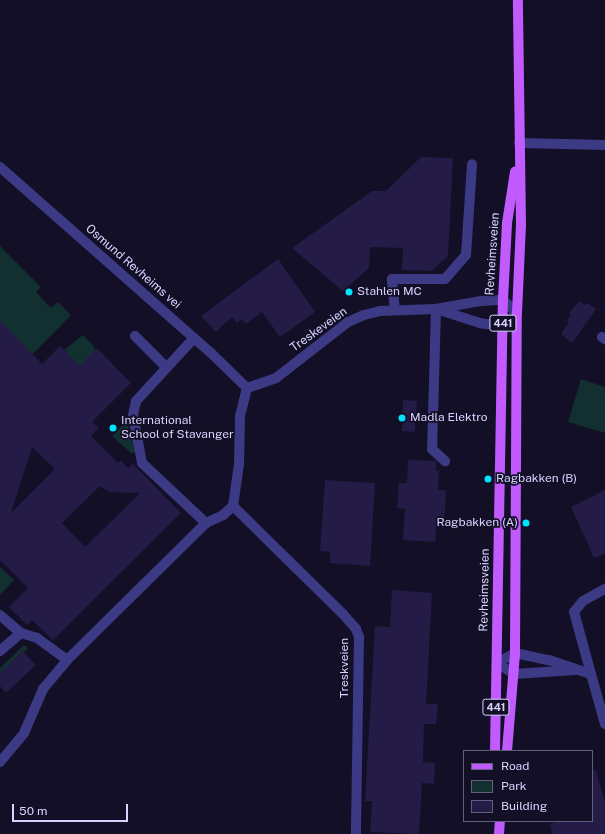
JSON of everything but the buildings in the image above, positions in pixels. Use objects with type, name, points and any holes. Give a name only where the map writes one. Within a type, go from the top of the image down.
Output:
[{"type":"main road","name":"Revheimsveien","points":[[507,750],[515,653],[517,313],[521,225],[518,0]]},
{"type":"main road","name":"Revheimsveien","points":[[495,750],[503,300],[508,223],[519,143]]},
{"type":"main road","points":[[499,822],[499,834]]},
{"type":"street","points":[[519,143],[605,145]]},
{"type":"street","points":[[395,310],[392,279],[445,279],[466,255],[472,164]]},
{"type":"street","name":"Osmund Revheims vei","points":[[0,167],[194,338],[247,388]]},
{"type":"street","points":[[503,300],[517,313],[503,326]]},
{"type":"street","name":"Treskeveien","points":[[247,388],[276,378],[348,322],[364,315],[395,310],[436,309],[481,301],[503,300]]},
{"type":"street","points":[[436,309],[432,449],[445,461]]},
{"type":"street","name":"Treskeveien","points":[[436,309],[480,323],[503,326]]},
{"type":"street","points":[[135,336],[166,367]]},
{"type":"street","points":[[194,338],[136,401],[133,415],[137,445],[142,463],[206,523]]},
{"type":"street","points":[[0,762],[24,733],[43,689],[67,660],[206,523],[223,515],[233,506],[240,417],[247,388]]},
{"type":"street","name":"Treskveien","points":[[233,506],[299,568],[356,629],[359,644],[356,834]]},
{"type":"street","points":[[605,589],[583,602],[574,612],[605,724]]},
{"type":"street","points":[[0,614],[21,633],[37,638],[67,660]]},
{"type":"street","points":[[0,651],[21,633]]},
{"type":"street","points":[[575,670],[514,674],[497,663],[515,653],[549,660],[575,670],[591,674]]},
{"type":"green space","points":[[0,246],[41,287],[36,292],[51,308],[58,302],[71,315],[31,356],[0,324]]},
{"type":"green space","points":[[83,335],[93,345],[97,354],[79,371],[59,354]]},
{"type":"green space","points":[[581,379],[605,387],[605,433],[568,422]]},
{"type":"green space","points":[[127,420],[135,451],[132,454],[112,436]]},
{"type":"green space","points":[[0,567],[14,580],[0,595]]},
{"type":"green space","points":[[24,645],[28,648],[0,679],[0,668]]},
{"type":"place","name":"Stahlen MC","points":[[349,292]]},
{"type":"place","name":"Madla Elektro","points":[[402,418]]},
{"type":"place","name":"International School of Stavanger","points":[[113,428]]},
{"type":"place","name":"Ragbakken (B)","points":[[488,479]]},
{"type":"place","name":"Ragbakken (A)","points":[[526,523]]}]
